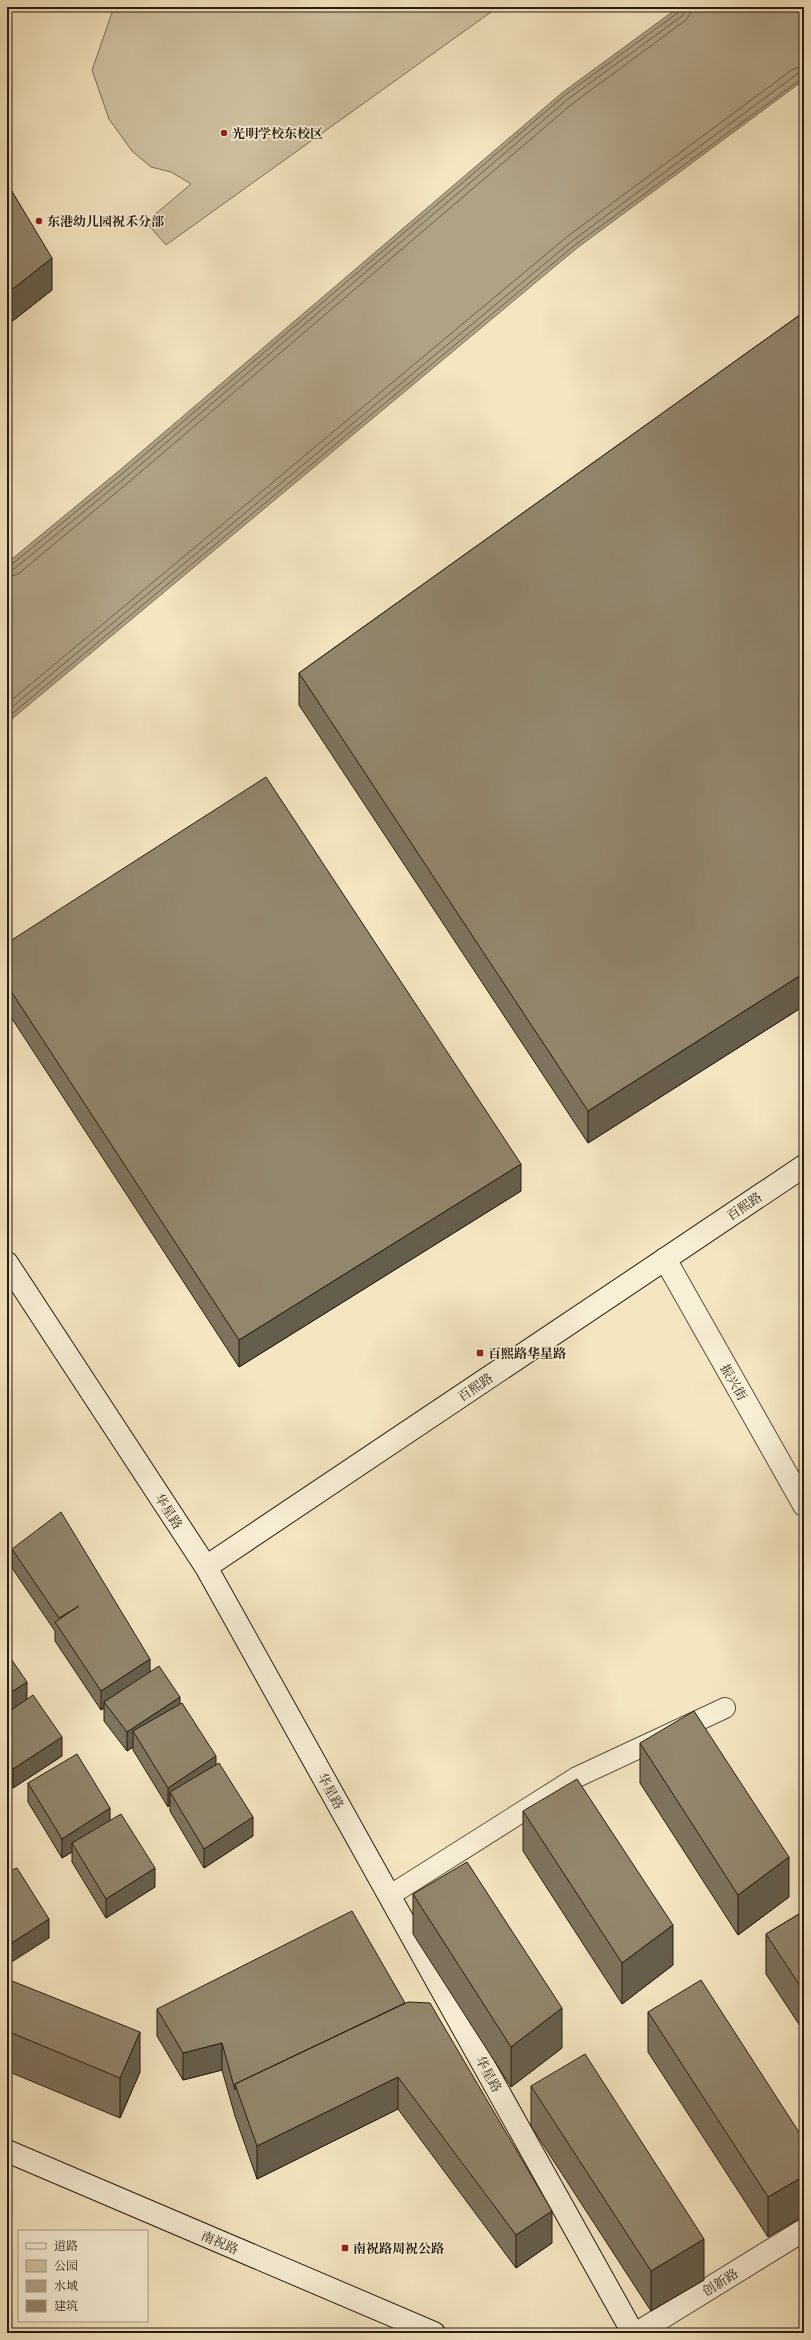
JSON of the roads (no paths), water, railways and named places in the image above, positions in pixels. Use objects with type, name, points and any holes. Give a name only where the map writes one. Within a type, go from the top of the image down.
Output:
[{"type":"street","name":"百熙路","points":[[206,1568],[804,1166]]},
{"type":"street","name":"振兴街","points":[[665,1259],[804,1505]]},
{"type":"street","name":"华星路","points":[[7,1263],[206,1568],[633,2333]]},
{"type":"street","name":"南祝路","points":[[7,2151],[434,2333]]},
{"type":"street","name":"创新路","points":[[637,2333],[804,2230]]},
{"type":"lane","points":[[389,1896],[577,1777],[725,1708]]},
{"type":"water","points":[[679,7],[804,7],[804,80],[577,248],[7,723],[7,563],[120,470],[563,92]]},
{"type":"place","name":"光明学校东校区","points":[[224,133]]},
{"type":"place","name":"东港幼儿园祝禾分部","points":[[39,221]]},
{"type":"place","name":"百熙路华星路","points":[[480,1353]]},
{"type":"place","name":"南祝路周祝公路","points":[[345,2248]]}]
